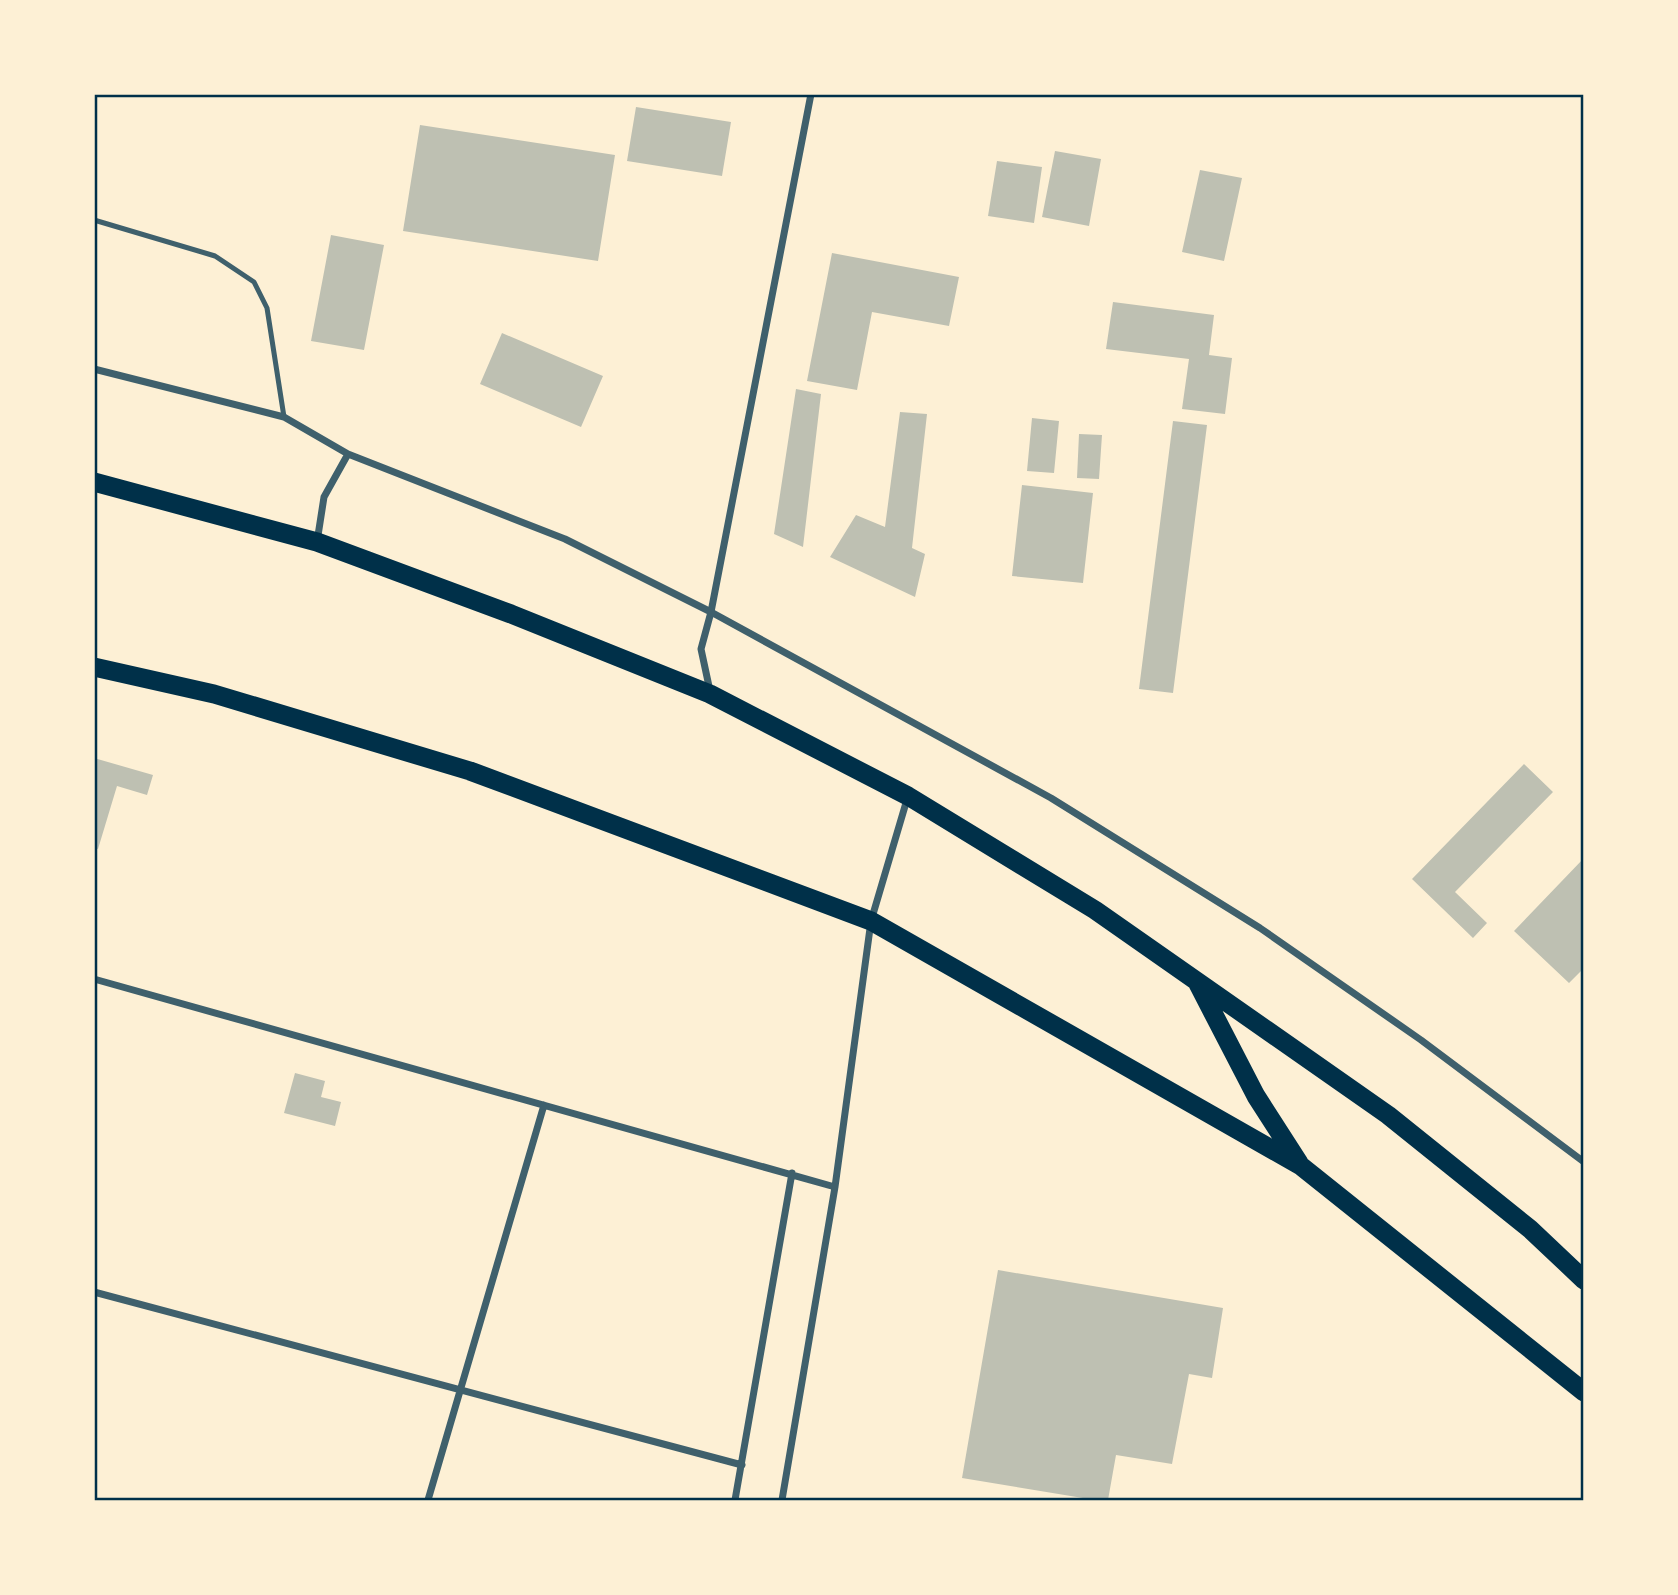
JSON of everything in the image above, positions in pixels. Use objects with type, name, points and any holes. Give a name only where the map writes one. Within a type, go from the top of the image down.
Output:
[{"type":"highway","points":[[94,482],[317,542],[511,614],[710,694],[908,796],[1085,903],[1388,1115],[1530,1230],[1584,1280]]},
{"type":"highway","points":[[94,667],[214,694],[470,771],[871,921],[1301,1166],[1584,1392]]},
{"type":"highway","points":[[1195,978],[1256,1096],[1301,1166]]},
{"type":"street","points":[[710,694],[701,649],[711,612],[811,94]]},
{"type":"street","points":[[94,369],[284,417],[348,454],[565,539],[711,612],[1051,798],[1260,928],[1421,1041],[1584,1162]]},
{"type":"street","points":[[317,542],[324,497],[348,454]]},
{"type":"street","points":[[782,1500],[835,1187],[871,921],[908,796]]},
{"type":"street","points":[[94,979],[835,1187]]},
{"type":"street","points":[[428,1500],[544,1105]]},
{"type":"street","points":[[735,1500],[792,1173]]},
{"type":"street","points":[[94,1292],[742,1465]]},
{"type":"lane","points":[[94,220],[215,256],[254,282],[267,308],[284,417]]},
{"type":"building","points":[[636,107],[731,122],[722,176],[627,161]]},
{"type":"building","points":[[420,125],[615,155],[598,261],[403,231]]},
{"type":"building","points":[[1055,151],[1101,159],[1089,226],[1042,217]]},
{"type":"building","points":[[997,161],[1042,167],[1034,223],[988,216]]},
{"type":"building","points":[[1200,170],[1242,178],[1224,261],[1182,252]]},
{"type":"building","points":[[331,235],[384,245],[364,350],[311,341]]},
{"type":"building","points":[[832,253],[959,277],[949,326],[872,312],[857,390],[807,381]]},
{"type":"building","points":[[1113,302],[1214,315],[1209,355],[1232,358],[1225,414],[1182,409],[1189,359],[1106,349]]},
{"type":"building","points":[[502,333],[603,376],[581,427],[480,384]]},
{"type":"building","points":[[796,389],[821,394],[803,547],[774,534]]},
{"type":"building","points":[[900,412],[927,414],[912,548],[925,554],[915,597],[830,557],[856,515],[885,527]]},
{"type":"building","points":[[1032,418],[1059,421],[1054,473],[1027,471]]},
{"type":"building","points":[[1173,421],[1207,425],[1173,693],[1139,689]]},
{"type":"building","points":[[1079,434],[1102,435],[1099,479],[1077,478]]},
{"type":"building","points":[[1022,485],[1093,493],[1083,583],[1012,576]]},
{"type":"building","points":[[94,758],[153,775],[147,795],[117,786],[98,849],[94,848]]},
{"type":"building","points":[[1524,764],[1553,792],[1455,892],[1487,923],[1473,938],[1412,879]]},
{"type":"building","points":[[1584,858],[1584,968],[1569,983],[1514,931]]},
{"type":"building","points":[[295,1073],[325,1081],[321,1097],[341,1102],[335,1126],[284,1113]]},
{"type":"building","points":[[998,1270],[1223,1308],[1212,1378],[1189,1374],[1172,1464],[1116,1455],[1108,1500],[962,1478]]}]
